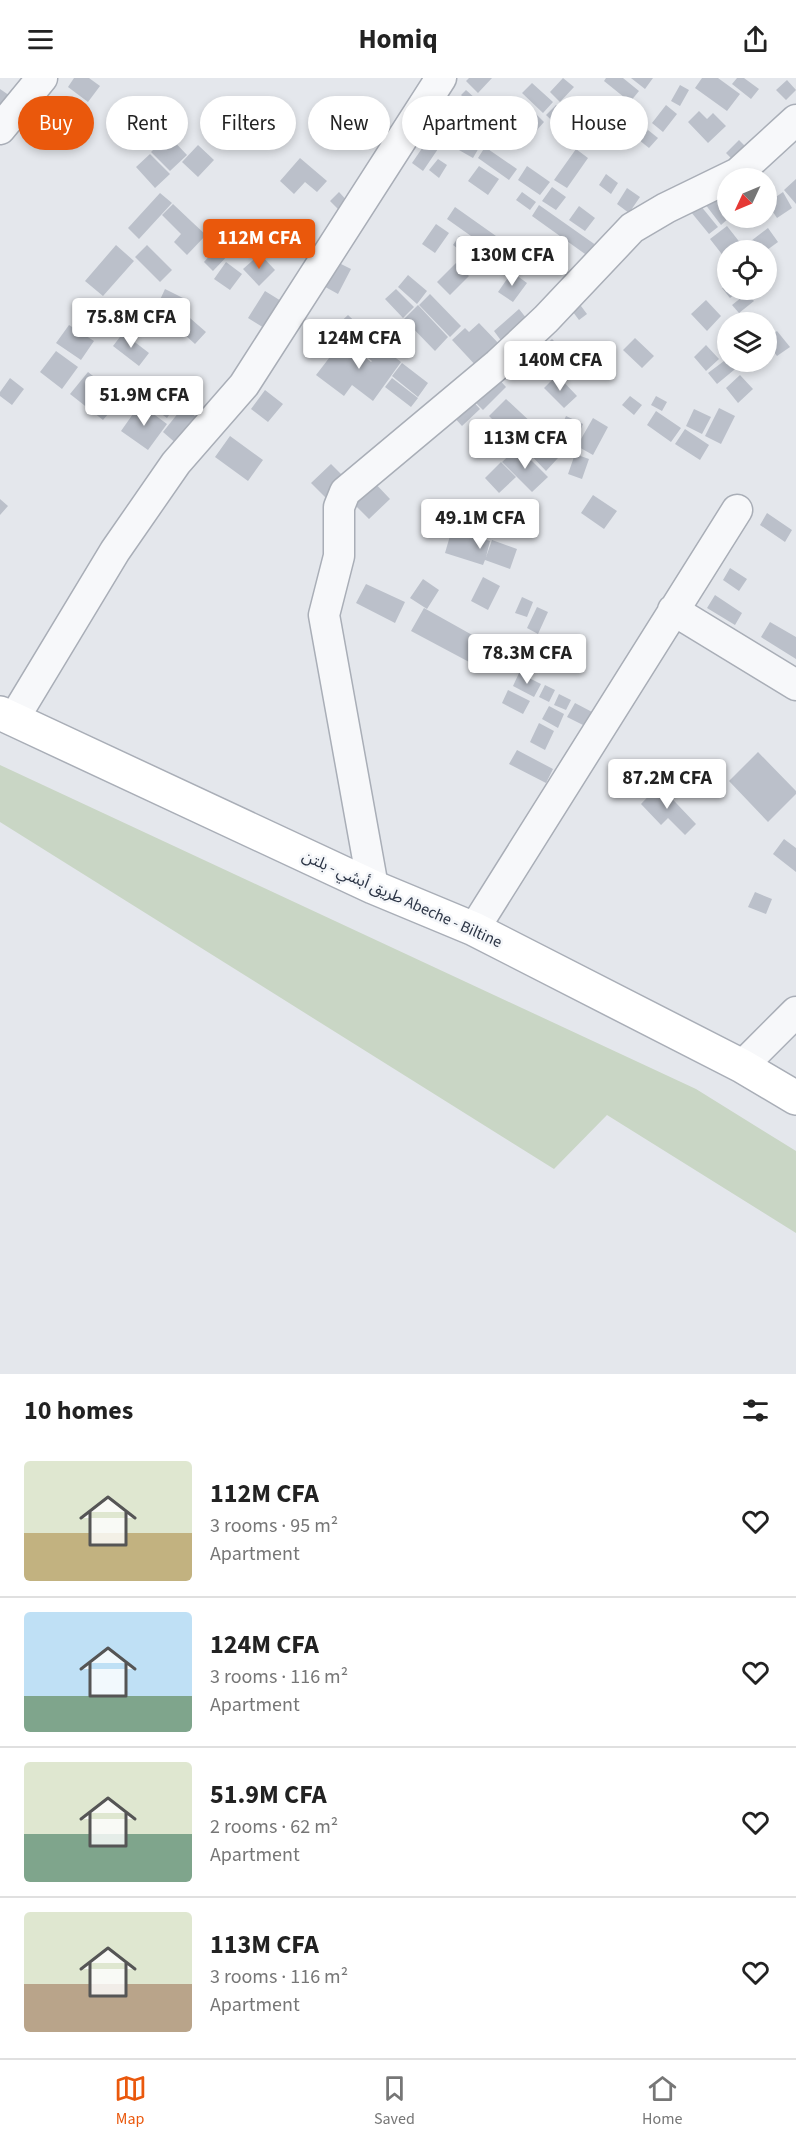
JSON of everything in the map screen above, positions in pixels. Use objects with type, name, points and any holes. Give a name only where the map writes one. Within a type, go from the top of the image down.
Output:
[{"type":"main road","name":"طريق أبشي - بلتن Abeche - Biltine","points":[[7,716],[373,887],[474,929],[742,1066],[796,1098]]},
{"type":"street","points":[[0,129],[42,78]]},
{"type":"street","points":[[7,716],[115,551],[176,463],[244,385],[300,295],[358,209],[427,82]]},
{"type":"street","points":[[373,887],[324,615],[339,556],[339,507],[345,492],[498,364],[546,319],[632,228],[666,208],[738,173],[796,120]]},
{"type":"street","points":[[474,929],[737,510]]},
{"type":"street","points":[[673,610],[796,685]]},
{"type":"street","points":[[742,1066],[796,1012]]},
{"type":"green space","points":[[0,765],[696,1089],[796,1151],[796,1233],[607,1115],[554,1169],[0,822]]},
{"type":"building","points":[[74,78],[89,78],[100,86],[92,96],[80,96],[68,87]]},
{"type":"building","points":[[469,78],[492,78],[478,93],[466,81]]},
{"type":"building","points":[[563,78],[574,87],[566,96],[554,96],[550,92]]},
{"type":"building","points":[[606,78],[623,78],[639,91],[635,96],[623,96],[604,81]]},
{"type":"building","points":[[631,78],[653,78],[645,89]]},
{"type":"building","points":[[702,78],[718,78],[740,94],[727,111],[695,88]]},
{"type":"building","points":[[737,78],[744,78],[759,89],[751,99],[732,84]]},
{"type":"building","points":[[787,80],[796,90],[786,100],[776,90]]},
{"type":"building","points":[[532,83],[550,99],[550,105],[543,113],[538,108],[538,96],[525,96],[522,93]]},
{"type":"building","points":[[680,85],[689,90],[680,106],[671,101]]},
{"type":"building","points":[[0,89],[16,100],[0,123]]},
{"type":"building","points":[[466,90],[473,96],[462,96]]},
{"type":"building","points":[[666,105],[677,114],[663,132],[652,123]]},
{"type":"building","points":[[699,111],[707,119],[713,113],[726,126],[708,143],[688,122]]},
{"type":"building","points":[[538,116],[544,122],[538,129]]},
{"type":"building","points":[[648,130],[658,138],[648,147]]},
{"type":"building","points":[[739,140],[751,152],[737,164],[726,153]]},
{"type":"building","points":[[198,145],[200,150],[203,150],[214,160],[198,177],[182,162]]},
{"type":"building","points":[[153,150],[182,150],[187,155],[170,171],[151,152]]},
{"type":"building","points":[[421,150],[437,150],[423,171],[412,163]]},
{"type":"building","points":[[459,150],[478,150],[473,158]]},
{"type":"building","points":[[483,150],[489,150],[517,169],[509,180],[478,158]]},
{"type":"building","points":[[575,150],[588,158],[567,188],[554,180]]},
{"type":"building","points":[[150,154],[170,174],[155,188],[136,167]]},
{"type":"building","points":[[300,158],[327,181],[317,192],[305,182],[294,194],[280,181]]},
{"type":"building","points":[[438,159],[447,165],[439,178],[429,170]]},
{"type":"building","points":[[479,166],[499,179],[488,195],[468,181]]},
{"type":"building","points":[[527,166],[550,182],[540,195],[518,180]]},
{"type":"building","points":[[606,174],[618,183],[611,194],[599,185]]},
{"type":"building","points":[[796,179],[796,204],[784,190]]},
{"type":"building","points":[[552,187],[566,197],[556,210],[542,201]]},
{"type":"building","points":[[627,188],[640,197],[629,213],[617,204]]},
{"type":"building","points":[[339,192],[351,205],[342,213],[330,201]]},
{"type":"building","points":[[522,192],[536,202],[530,210],[516,200]]},
{"type":"building","points":[[783,192],[792,208],[777,218],[777,196]]},
{"type":"building","points":[[160,193],[172,203],[139,239],[128,228]]},
{"type":"building","points":[[714,197],[717,201],[717,220],[705,204]]},
{"type":"building","points":[[173,204],[206,235],[187,255],[174,242],[181,234],[162,215]]},
{"type":"building","points":[[539,205],[600,248],[592,259],[532,216]]},
{"type":"building","points":[[700,205],[717,228],[709,234],[691,212]]},
{"type":"building","points":[[579,206],[595,218],[585,231],[569,220]]},
{"type":"building","points":[[455,207],[496,236],[488,248],[447,219]]},
{"type":"building","points":[[436,224],[449,233],[435,253],[422,244]]},
{"type":"building","points":[[724,228],[729,228],[738,240],[717,240],[717,248],[710,239]]},
{"type":"building","points":[[768,228],[777,240],[752,240]]},
{"type":"building","points":[[459,236],[471,244],[465,254],[453,245]]},
{"type":"building","points":[[222,242],[232,251],[213,271],[204,262]]},
{"type":"building","points":[[497,242],[504,247],[496,258],[490,253]]},
{"type":"building","points":[[116,245],[134,261],[103,296],[85,281]]},
{"type":"building","points":[[147,245],[172,270],[160,282],[135,257]]},
{"type":"building","points":[[260,254],[275,270],[259,286],[243,269]]},
{"type":"building","points":[[518,254],[533,264],[526,275],[510,264]]},
{"type":"building","points":[[333,260],[351,269],[338,294],[320,284]]},
{"type":"building","points":[[226,262],[242,274],[230,290],[214,279]]},
{"type":"building","points":[[456,263],[469,276],[450,295],[437,282]]},
{"type":"building","points":[[512,272],[527,283],[513,302],[498,292]]},
{"type":"building","points":[[408,275],[427,291],[417,304],[398,287]]},
{"type":"building","points":[[165,289],[187,300],[180,313],[159,302]]},
{"type":"building","points":[[396,289],[414,307],[403,318],[385,299]]},
{"type":"building","points":[[265,291],[286,304],[269,331],[248,318]]},
{"type":"building","points":[[430,294],[461,326],[450,337],[419,305]]},
{"type":"building","points":[[706,300],[717,312],[717,320],[707,331],[691,314]]},
{"type":"building","points":[[738,300],[754,301],[740,312],[732,305]]},
{"type":"building","points":[[578,302],[587,314],[579,320],[570,308]]},
{"type":"building","points":[[418,305],[448,337],[435,351],[404,319]]},
{"type":"building","points":[[519,309],[531,324],[505,346],[494,331]]},
{"type":"building","points":[[183,312],[206,332],[195,344],[173,324]]},
{"type":"building","points":[[348,315],[372,338],[358,351],[335,327]]},
{"type":"building","points":[[479,323],[502,347],[479,369],[452,340],[465,328],[469,332]]},
{"type":"building","points":[[69,325],[94,341],[81,360],[56,343]]},
{"type":"building","points":[[777,331],[790,347],[777,356]]},
{"type":"building","points":[[123,333],[149,353],[139,366],[113,346]]},
{"type":"building","points":[[635,338],[654,356],[642,368],[623,350]]},
{"type":"building","points":[[552,339],[572,359],[561,370],[541,349]]},
{"type":"building","points":[[343,340],[371,362],[368,358],[378,344],[401,362],[373,401],[352,385],[344,396],[316,375]]},
{"type":"building","points":[[530,342],[540,352],[526,365],[517,356]]},
{"type":"building","points":[[706,345],[717,357],[717,361],[706,371],[694,357]]},
{"type":"building","points":[[56,351],[78,367],[62,389],[40,372]]},
{"type":"building","points":[[402,363],[428,383],[418,397],[392,376]]},
{"type":"building","points":[[717,366],[717,372],[732,372],[717,384],[708,373]]},
{"type":"building","points":[[88,372],[107,387],[100,396],[114,407],[103,420],[70,394]]},
{"type":"building","points":[[557,375],[577,396],[564,408],[544,388]]},
{"type":"building","points":[[740,375],[753,389],[738,403],[726,388]]},
{"type":"building","points":[[496,376],[506,387],[483,410],[472,399]]},
{"type":"building","points":[[10,378],[24,389],[12,405],[0,396],[0,392]]},
{"type":"building","points":[[392,378],[418,398],[411,407],[385,387]]},
{"type":"building","points":[[157,387],[178,402],[167,418],[146,403]]},
{"type":"building","points":[[265,390],[283,404],[268,422],[251,409]]},
{"type":"building","points":[[630,396],[642,405],[634,415],[622,405]]},
{"type":"building","points":[[656,396],[667,402],[662,411],[651,405]]},
{"type":"building","points":[[470,398],[480,409],[462,426],[452,415]]},
{"type":"building","points":[[506,399],[534,425],[516,443],[489,416]]},
{"type":"building","points":[[140,404],[167,424],[148,450],[121,431]]},
{"type":"building","points":[[183,407],[199,419],[178,445],[163,432]]},
{"type":"building","points":[[719,408],[735,416],[721,444],[705,436]]},
{"type":"building","points":[[694,409],[711,417],[702,434],[686,426]]},
{"type":"building","points":[[656,411],[681,428],[671,442],[647,425]]},
{"type":"building","points":[[566,416],[583,424],[574,446],[556,438]]},
{"type":"building","points":[[593,418],[608,427],[593,455],[577,446]]},
{"type":"building","points":[[685,429],[709,445],[700,460],[675,444]]},
{"type":"building","points":[[230,436],[263,460],[248,481],[215,457]]},
{"type":"building","points":[[536,436],[558,458],[546,471],[524,448]]},
{"type":"building","points":[[518,447],[548,477],[532,492],[502,462]]},
{"type":"building","points":[[575,454],[589,459],[582,479],[568,474]]},
{"type":"building","points":[[501,462],[516,477],[499,493],[485,478]]},
{"type":"building","points":[[331,464],[347,480],[327,499],[311,483]]},
{"type":"building","points":[[371,479],[390,499],[369,519],[349,499]]},
{"type":"building","points":[[593,495],[617,511],[604,529],[581,513]]},
{"type":"building","points":[[0,499],[8,506],[0,515]]},
{"type":"building","points":[[434,504],[481,519],[476,535],[430,521]]},
{"type":"building","points":[[767,513],[792,530],[785,542],[760,525]]},
{"type":"building","points":[[452,529],[490,541],[486,557],[492,540],[517,549],[510,569],[485,560],[483,565],[445,553]]},
{"type":"building","points":[[730,568],[747,579],[739,591],[723,580]]},
{"type":"building","points":[[483,577],[500,586],[488,610],[471,601]]},
{"type":"building","points":[[423,579],[439,590],[427,609],[410,598]]},
{"type":"building","points":[[366,584],[405,602],[395,623],[356,603]]},
{"type":"building","points":[[715,595],[742,613],[735,625],[707,608]]},
{"type":"building","points":[[522,597],[533,602],[527,617],[515,613]]},
{"type":"building","points":[[537,607],[548,612],[538,634],[527,628]]},
{"type":"building","points":[[424,608],[483,641],[471,663],[411,631]]},
{"type":"building","points":[[770,622],[796,637],[796,659],[761,637]]},
{"type":"building","points":[[519,673],[541,684],[534,697],[513,686]]},
{"type":"building","points":[[545,685],[555,690],[549,702],[539,697]]},
{"type":"building","points":[[508,690],[530,701],[523,714],[502,703]]},
{"type":"building","points":[[559,694],[571,700],[566,710],[554,705]]},
{"type":"building","points":[[575,703],[594,713],[587,727],[567,717]]},
{"type":"building","points":[[549,706],[564,714],[558,728],[542,719]]},
{"type":"building","points":[[539,723],[554,731],[545,750],[530,742]]},
{"type":"building","points":[[517,750],[553,769],[546,783],[509,764]]},
{"type":"building","points":[[758,752],[796,791],[796,794],[768,822],[729,781]]},
{"type":"building","points":[[659,785],[696,824],[685,835],[668,818],[661,825],[641,804]]},
{"type":"building","points":[[784,839],[796,848],[796,872],[773,854]]},
{"type":"building","points":[[755,892],[772,899],[766,914],[748,907]]}]
